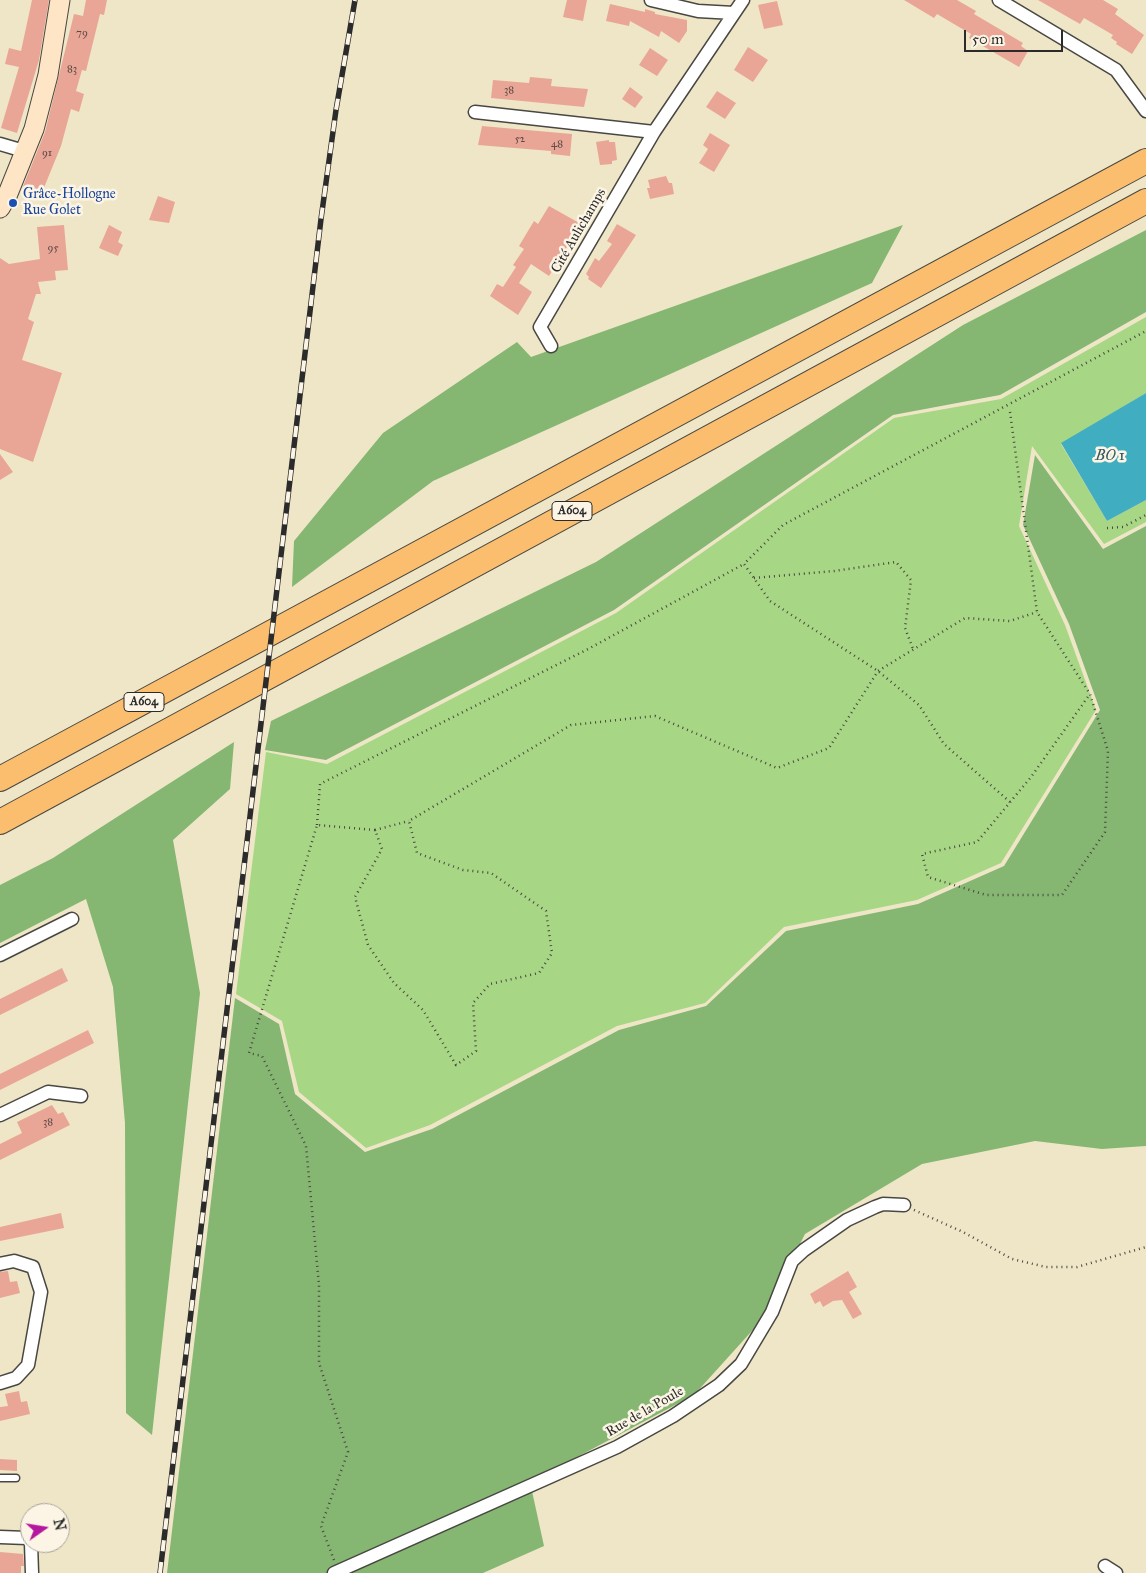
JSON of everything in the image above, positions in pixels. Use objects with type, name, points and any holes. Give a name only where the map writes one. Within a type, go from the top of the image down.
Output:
[{"type":"highway","name":"A604","points":[[0,780],[1146,161]]},
{"type":"highway","name":"A604","points":[[0,822],[1146,201]]},
{"type":"street","points":[[0,208],[16,176],[24,151],[34,130],[48,75],[60,0]]},
{"type":"street","points":[[651,0],[698,11],[734,13]]},
{"type":"street","name":"Cité Aulichamps","points":[[551,346],[540,327],[654,132],[743,0]]},
{"type":"street","points":[[999,0],[1116,70],[1146,111]]},
{"type":"street","points":[[475,112],[654,132]]},
{"type":"street","points":[[0,144],[24,151]]},
{"type":"street","points":[[0,955],[72,919]]},
{"type":"street","points":[[0,1116],[48,1092],[81,1096]]},
{"type":"street","name":"Rue de la Poule","points":[[336,1572],[617,1447],[688,1406],[719,1385],[741,1364],[772,1312],[792,1261],[847,1220],[883,1204],[904,1205]]},
{"type":"street","points":[[0,1264],[14,1261],[32,1267],[41,1292],[28,1365],[16,1378],[0,1383]]},
{"type":"street","points":[[0,1537],[20,1538]]},
{"type":"street","points":[[31,1553],[32,1573]]},
{"type":"street","points":[[1105,1566],[1116,1573]]},
{"type":"lane","points":[[0,1478],[16,1478]]},
{"type":"path","points":[[336,1572],[320,1526],[348,1452],[319,1363],[319,1285],[306,1146],[262,1056],[250,1053],[317,825],[320,784],[590,648],[744,564],[783,526],[1146,331]]},
{"type":"path","points":[[1010,412],[1037,612],[1090,694],[1108,751],[1105,832],[1062,895],[986,895],[928,878],[922,854],[977,842],[1010,802],[1090,694]]},
{"type":"path","points":[[1107,528],[1123,527],[1146,515]]},
{"type":"path","points":[[754,578],[896,562],[911,580],[904,628],[913,649]]},
{"type":"path","points":[[744,564],[770,600],[878,671],[919,705],[944,744],[1010,802]]},
{"type":"path","points":[[317,825],[375,830],[409,821],[570,725],[655,716],[777,768],[829,748],[878,671],[913,649],[965,618],[1010,621],[1037,612]]},
{"type":"path","points":[[375,830],[382,849],[355,897],[368,945],[394,983],[423,1010],[456,1065],[476,1050],[473,1003],[490,984],[539,973],[552,953],[546,911],[491,873],[463,870],[417,853],[409,821]]},
{"type":"path","points":[[904,1205],[963,1232],[1012,1259],[1046,1268],[1077,1267],[1146,1247]]},
{"type":"green space","points":[[903,225],[872,283],[433,481],[292,587],[294,541],[383,433],[517,342],[531,357]]},
{"type":"green space","points":[[1146,230],[1146,312],[1000,395],[893,415],[614,610],[326,760],[265,750],[271,721],[596,562],[963,325]]},
{"type":"green space","points":[[1146,317],[1146,393],[1061,444],[1107,521],[1146,500],[1146,522],[1104,544],[1032,446],[1019,526],[1065,625],[1096,710],[1001,863],[917,900],[784,927],[705,1003],[617,1026],[430,1125],[366,1148],[299,1092],[282,1021],[236,994],[266,752],[327,764],[616,613],[894,418],[1001,399]]},
{"type":"green space","points":[[1035,455],[1103,549],[1146,526],[1146,1146],[1102,1149],[1035,1141],[922,1164],[805,1234],[760,1322],[694,1395],[530,1482],[544,1546],[483,1573],[167,1573],[235,998],[279,1024],[295,1094],[365,1152],[432,1129],[619,1030],[706,1006],[786,931],[918,904],[1004,866],[1100,710],[1069,624],[1023,525]]},
{"type":"green space","points":[[234,742],[230,789],[173,840],[200,993],[152,1435],[126,1413],[125,1123],[113,987],[86,899],[0,943],[0,885],[53,858]]},
{"type":"water","name":"BO 1","points":[[1146,393],[1146,500],[1107,521],[1061,443]]},
{"type":"building","points":[[32,0],[49,0],[39,60],[17,133],[1,128],[19,67],[5,64],[9,48],[21,51]]},
{"type":"building","points":[[86,0],[107,0],[104,15],[100,14],[86,71],[82,70],[76,91],[84,94],[79,112],[71,109],[61,146],[41,195],[35,195],[22,189],[45,132],[74,14],[83,16]]},
{"type":"building","points":[[567,0],[587,0],[583,21],[563,17]]},
{"type":"building","points":[[904,0],[957,0],[976,11],[974,14],[1023,43],[1021,46],[1028,51],[1019,67],[969,38],[971,34],[937,14],[934,18]]},
{"type":"building","points":[[1038,0],[1103,0],[1118,9],[1115,14],[1144,35],[1132,54],[1116,44],[1117,42],[1111,38],[1113,35],[1084,18],[1080,24]]},
{"type":"building","points":[[777,1],[783,25],[764,29],[758,5]]},
{"type":"building","points":[[610,4],[645,12],[645,9],[655,12],[655,14],[687,20],[687,31],[679,43],[661,31],[659,37],[630,21],[629,26],[606,21]]},
{"type":"building","points":[[748,47],[768,60],[753,82],[734,70]]},
{"type":"building","points":[[650,48],[668,60],[657,76],[639,65]]},
{"type":"building","points":[[530,77],[552,79],[551,86],[588,89],[584,107],[491,98],[493,80],[529,83]]},
{"type":"building","points":[[630,87],[643,97],[635,108],[622,99]]},
{"type":"building","points":[[717,91],[736,103],[725,119],[706,107]]},
{"type":"building","points":[[482,126],[572,134],[570,156],[551,154],[551,151],[478,145]]},
{"type":"building","points":[[710,133],[730,145],[714,172],[699,163],[708,149],[703,145]]},
{"type":"building","points":[[609,140],[609,142],[615,142],[617,160],[612,161],[612,164],[600,165],[596,142]]},
{"type":"building","points":[[666,176],[669,183],[672,183],[674,194],[650,199],[647,188],[650,188],[648,180]]},
{"type":"building","points":[[158,196],[175,202],[169,223],[149,220]]},
{"type":"building","points":[[549,206],[581,224],[549,276],[531,264],[519,283],[532,292],[518,315],[490,296],[497,284],[503,287],[516,267],[513,265],[524,249],[519,246],[534,221],[538,224]]},
{"type":"building","points":[[617,224],[636,235],[601,288],[588,279],[589,277],[586,274],[595,258],[599,261],[612,244],[607,241]]},
{"type":"building","points":[[64,225],[68,270],[55,271],[56,280],[38,282],[41,294],[36,294],[28,319],[34,322],[22,360],[62,373],[33,462],[0,449],[0,258],[9,264],[40,259],[37,227]]},
{"type":"building","points":[[109,225],[122,232],[118,242],[123,245],[118,256],[99,248]]},
{"type":"building","points":[[0,454],[13,472],[0,480]]},
{"type":"building","points":[[62,968],[68,981],[0,1015],[0,999]]},
{"type":"building","points":[[88,1030],[94,1043],[0,1090],[0,1074]]},
{"type":"building","points":[[52,1105],[58,1114],[63,1112],[70,1125],[0,1160],[0,1144],[22,1133],[17,1122]]},
{"type":"building","points":[[61,1213],[64,1228],[0,1241],[0,1227]]},
{"type":"building","points":[[8,1271],[10,1282],[17,1281],[20,1293],[0,1298],[0,1272]]},
{"type":"building","points":[[848,1271],[857,1287],[849,1292],[862,1314],[853,1319],[842,1300],[833,1301],[823,1307],[820,1301],[815,1304],[810,1294]]},
{"type":"building","points":[[19,1391],[21,1402],[27,1401],[30,1414],[0,1421],[0,1407],[8,1406],[5,1394]]},
{"type":"building","points":[[0,1459],[17,1460],[17,1471],[0,1470]]},
{"type":"building","points":[[0,1552],[23,1554],[24,1566],[21,1566],[21,1573],[0,1573]]},
{"type":"railway","points":[[160,1573],[321,219],[336,110],[355,0]]},
{"type":"place","name":"Grâce-Hollogne Rue Golet","points":[[13,203]]}]
